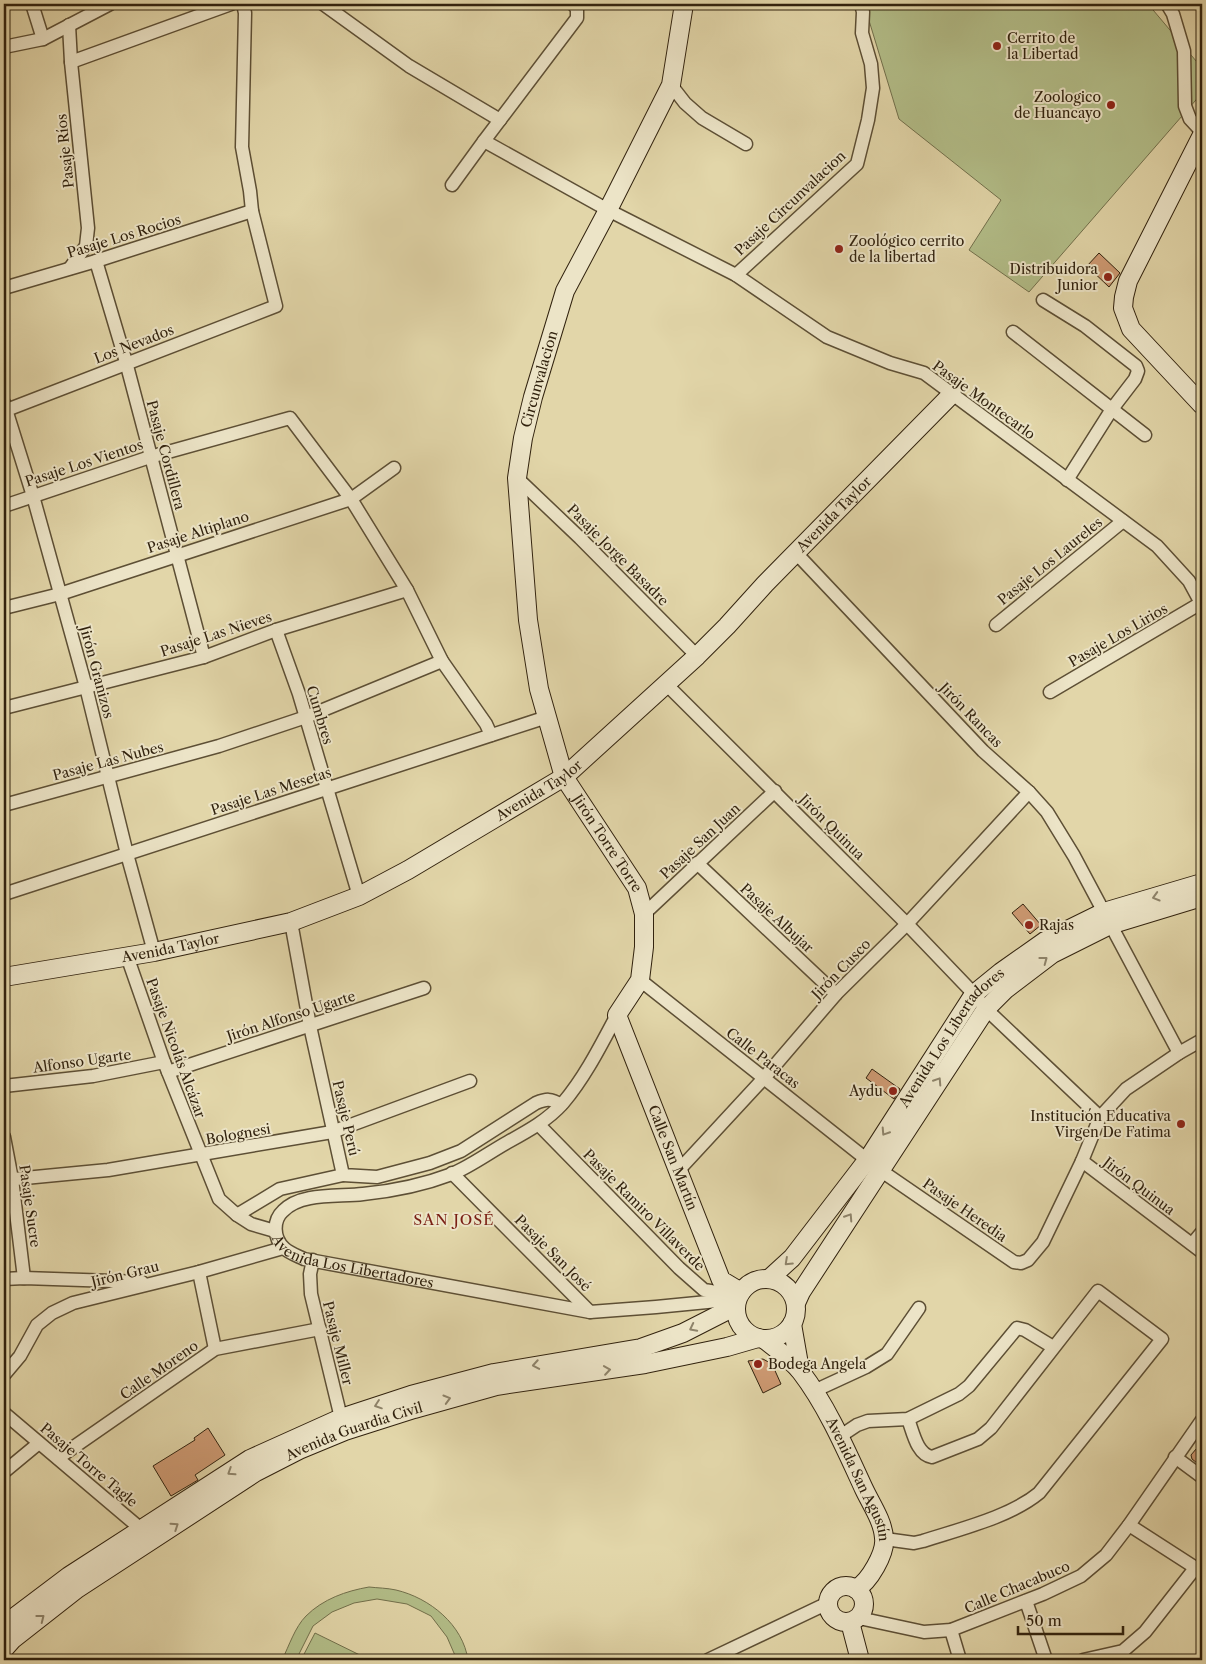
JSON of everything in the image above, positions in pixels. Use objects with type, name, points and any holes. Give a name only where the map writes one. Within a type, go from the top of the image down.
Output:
[{"type":"street","points":[[32,4],[43,39]]},
{"type":"street","points":[[4,46],[43,39],[110,4]]},
{"type":"street","points":[[72,62],[231,4]]},
{"type":"street","points":[[243,4],[245,13],[242,147],[252,211]]},
{"type":"street","points":[[323,4],[409,66],[500,120]]},
{"type":"street","points":[[452,185],[577,18],[577,9],[573,4]]},
{"type":"street","name":"Circunvalacion","points":[[564,777],[539,689],[528,620],[518,478],[523,438],[564,291],[608,210],[671,85],[684,4]]},
{"type":"street","name":"Pasaje Circunvalacion","points":[[736,275],[857,164],[873,88],[871,64],[862,34],[863,12],[861,4]]},
{"type":"street","points":[[1167,4],[1173,14],[1184,51],[1185,106],[1190,119],[1202,133],[1128,281],[1124,297],[1124,308],[1131,329],[1202,405]]},
{"type":"street","name":"Pasaje Ríos","points":[[69,25],[88,228],[86,246],[70,268]]},
{"type":"street","points":[[671,85],[685,103],[702,118],[746,144]]},
{"type":"street","name":"Pasaje Montecarlo","points":[[484,141],[608,210],[736,275],[827,337],[890,363],[924,373],[1156,546],[1189,581],[1202,604]]},
{"type":"street","name":"Pasaje Los Rocios","points":[[4,288],[252,211]]},
{"type":"street","name":"Los Nevados","points":[[4,408],[276,306],[252,211]]},
{"type":"street","name":"Pasaje Cordillera","points":[[96,261],[126,362],[204,657]]},
{"type":"street","points":[[1042,300],[1085,326],[1136,366],[1138,371],[1135,380],[1112,409],[1067,480]]},
{"type":"street","points":[[1013,332],[1145,435]]},
{"type":"street","name":"Avenida Taylor","points":[[4,978],[154,952],[291,922],[358,896],[408,870],[564,777],[696,656],[952,394]]},
{"type":"street","name":"Jirón Granizos","points":[[4,408],[33,496],[86,687],[127,854],[154,952]]},
{"type":"street","name":"Pasaje Los Vientos","points":[[4,506],[150,457],[290,418],[351,499]]},
{"type":"street","name":"Pasaje Altiplano","points":[[4,608],[60,594],[176,554],[351,499],[394,468]]},
{"type":"street","name":"Pasaje Jorge Basadre","points":[[518,478],[696,656]]},
{"type":"street","points":[[351,499],[407,590],[442,661],[486,724],[491,735]]},
{"type":"street","name":"Pasaje Los Laureles","points":[[996,624],[1122,521]]},
{"type":"street","name":"Jirón Rancas","points":[[796,553],[983,751],[1029,792],[1047,812],[1074,856],[1179,1053]]},
{"type":"street","name":"Pasaje Las Nieves","points":[[4,708],[204,657],[276,630],[407,590]]},
{"type":"street","name":"Pasaje Los Lirios","points":[[1050,692],[1202,604]]},
{"type":"street","name":"Cumbres","points":[[276,630],[306,717],[358,896]]},
{"type":"street","name":"Pasaje Las Nubes","points":[[4,805],[219,746],[306,717],[442,661]]},
{"type":"street","name":"Jirón Quinua","points":[[666,684],[776,791],[907,924],[986,1009]]},
{"type":"street","name":"Pasaje Las Mesetas","points":[[4,894],[547,717]]},
{"type":"street","name":"Jirón Torre Torre","points":[[564,777],[637,888],[644,914]]},
{"type":"street","name":"Pasaje San Juan","points":[[644,914],[776,791]]},
{"type":"street","name":"Jirón Cusco","points":[[678,1171],[764,1078],[836,994],[907,924],[1029,792]]},
{"type":"street","name":"Pasaje Albujar","points":[[697,863],[836,994]]},
{"type":"street","name":"Avenida Los Libertadores","points":[[796,1303],[829,1249],[874,1164],[974,994],[1001,972],[1046,941],[1202,883]]},
{"type":"street","name":"Avenida Los Libertadores","points":[[769,1279],[792,1258],[874,1164],[986,1009],[1006,989],[1052,954],[1107,919],[1202,897]]},
{"type":"street","name":"Avenida Los Libertadores","points":[[644,914],[644,947],[640,980],[617,1015],[594,1058],[560,1105],[539,1125],[452,1173],[403,1189],[348,1196],[309,1198],[291,1204],[276,1220],[275,1232],[284,1248],[304,1259],[590,1312],[739,1298]]},
{"type":"street","name":"Pasaje Perú","points":[[291,922],[310,1026],[343,1175],[376,1177],[430,1164],[461,1151],[536,1103],[546,1099],[554,1100],[560,1105]]},
{"type":"street","name":"Pasaje Nicolás Alcázar","points":[[127,956],[166,1067],[219,1199],[236,1215],[252,1224],[275,1232]]},
{"type":"street","name":"Calle Paracas","points":[[640,980],[874,1164]]},
{"type":"street","name":"Jirón Alfonso Ugarte","points":[[166,1067],[310,1026],[424,988]]},
{"type":"street","points":[[986,1009],[1100,1117],[1126,1089],[1179,1053],[1202,1040]]},
{"type":"street","name":"Calle San Martín","points":[[617,1015],[722,1280],[739,1298]]},
{"type":"street","name":"Alfonso Ugarte","points":[[4,1086],[166,1067]]},
{"type":"street","name":"Bolognesi","points":[[8,1179],[108,1170],[332,1132],[470,1081]]},
{"type":"street","name":"Pasaje Heredia","points":[[874,1164],[1014,1262],[1021,1263],[1028,1260],[1043,1242],[1082,1161],[1100,1117]]},
{"type":"street","name":"Pasaje Ramiro Villaverde","points":[[539,1125],[678,1268],[704,1290],[739,1298]]},
{"type":"street","name":"Pasaje Sucre","points":[[4,1137],[8,1179],[24,1278]]},
{"type":"street","name":"Jirón Quinua","points":[[1082,1161],[1197,1248]]},
{"type":"street","name":"Pasaje San José","points":[[452,1173],[590,1312]]},
{"type":"street","points":[[236,1215],[280,1189],[343,1175]]},
{"type":"street","points":[[1197,1248],[1202,1232]]},
{"type":"street","points":[[810,1236],[829,1249]]},
{"type":"street","name":"Jirón Grau","points":[[4,1375],[20,1356],[37,1326],[52,1313],[73,1303],[152,1282],[199,1272],[284,1248]]},
{"type":"street","name":"Pasaje Miller","points":[[313,1260],[310,1274],[311,1294],[343,1425]]},
{"type":"street","points":[[199,1272],[215,1349]]},
{"type":"street","points":[[4,1279],[152,1282]]},
{"type":"street","points":[[769,1279],[786,1286],[796,1303],[796,1310],[792,1324],[780,1335],[772,1338],[761,1338],[750,1334],[739,1322],[739,1298],[747,1286],[753,1282],[769,1279]]},
{"type":"street","points":[[885,1540],[914,1543],[924,1542],[1012,1511],[1026,1504],[1039,1493],[1162,1339],[1098,1291],[991,1428],[978,1439],[932,1457],[925,1456],[921,1452],[908,1419]]},
{"type":"street","name":"Avenida Guardia Civil","points":[[4,1625],[68,1576],[146,1535],[343,1425],[410,1394],[494,1373],[641,1348],[684,1333],[739,1298]]},
{"type":"street","points":[[814,1391],[866,1368],[887,1354],[919,1308]]},
{"type":"street","name":"Avenida San Agustín","points":[[792,1324],[800,1370]]},
{"type":"street","points":[[839,1437],[868,1421],[908,1419],[959,1394],[969,1386],[1017,1328],[1025,1330],[1053,1347]]},
{"type":"street","name":"Calle Moreno","points":[[58,1458],[215,1349],[320,1329]]},
{"type":"street","name":"Avenida Guardia Civil","points":[[343,1425],[414,1409],[496,1386],[645,1364],[761,1338]]},
{"type":"street","name":"Avenida San Agustín","points":[[761,1338],[800,1370],[814,1391],[839,1437],[879,1521],[885,1540],[874,1573],[856,1589]]},
{"type":"street","name":"Pasaje Torre Tagle","points":[[4,1413],[146,1535]]},
{"type":"street","name":"Calle Chacabuco","points":[[854,1620],[924,1632],[951,1630],[1026,1601],[1080,1576],[1106,1555],[1202,1420]]},
{"type":"street","points":[[4,1472],[40,1443]]},
{"type":"street","points":[[1175,1457],[1202,1477]]},
{"type":"street","points":[[1083,1660],[1124,1656],[1199,1570],[1129,1525]]},
{"type":"street","name":"Avenida Guardia Civil","points":[[4,1649],[12,1640],[146,1535]]},
{"type":"street","points":[[848,1586],[856,1589],[864,1602],[862,1613],[854,1620],[842,1622],[836,1620],[828,1610],[828,1602],[832,1592],[837,1588],[848,1586]]},
{"type":"street","points":[[1026,1601],[1046,1660]]},
{"type":"street","points":[[708,1660],[724,1656],[828,1602]]},
{"type":"street","points":[[854,1620],[860,1660]]},
{"type":"street","points":[[951,1630],[960,1660]]},
{"type":"green space","points":[[864,4],[1148,4],[1202,68],[1202,93],[1029,292],[969,250],[1001,200],[899,119]]},
{"type":"green space","points":[[369,1587],[393,1589],[421,1599],[432,1606],[443,1615],[459,1635],[465,1647],[468,1660],[457,1660],[447,1637],[431,1616],[407,1604],[377,1599],[354,1603],[332,1612],[313,1626],[296,1660],[282,1660],[292,1637],[306,1616],[313,1610],[327,1600]]},
{"type":"green space","points":[[315,1633],[370,1660],[301,1660]]},
{"type":"building","points":[[1099,253],[1120,273],[1109,287],[1087,266]]},
{"type":"building","points":[[1023,904],[1041,925],[1030,934],[1012,913]]},
{"type":"building","points":[[872,1069],[900,1089],[894,1099],[866,1078]]},
{"type":"building","points":[[763,1359],[772,1364],[781,1384],[763,1393],[748,1361]]},
{"type":"building","points":[[208,1428],[225,1455],[195,1475],[198,1480],[171,1496],[153,1466],[195,1440],[194,1438]]},
{"type":"building","points":[[1202,1442],[1202,1467],[1192,1459],[1191,1455]]},
{"type":"place","name":"Cerrito de la Libertad","points":[[997,46]]},
{"type":"place","name":"Zoologico de Huancayo","points":[[1111,105]]},
{"type":"place","name":"Zoológico cerrito de la libertad","points":[[839,249]]},
{"type":"place","name":"Distribuidora Junior","points":[[1108,277]]},
{"type":"place","name":"Rajas","points":[[1029,925]]},
{"type":"place","name":"Aydu","points":[[893,1091]]},
{"type":"place","name":"Institución Educativa Virgen De Fatima","points":[[1181,1124]]},
{"type":"place","name":"Bodega Angela","points":[[758,1364]]},
{"type":"district","name":"SAN JOSÉ","points":[[454,1219]]}]
